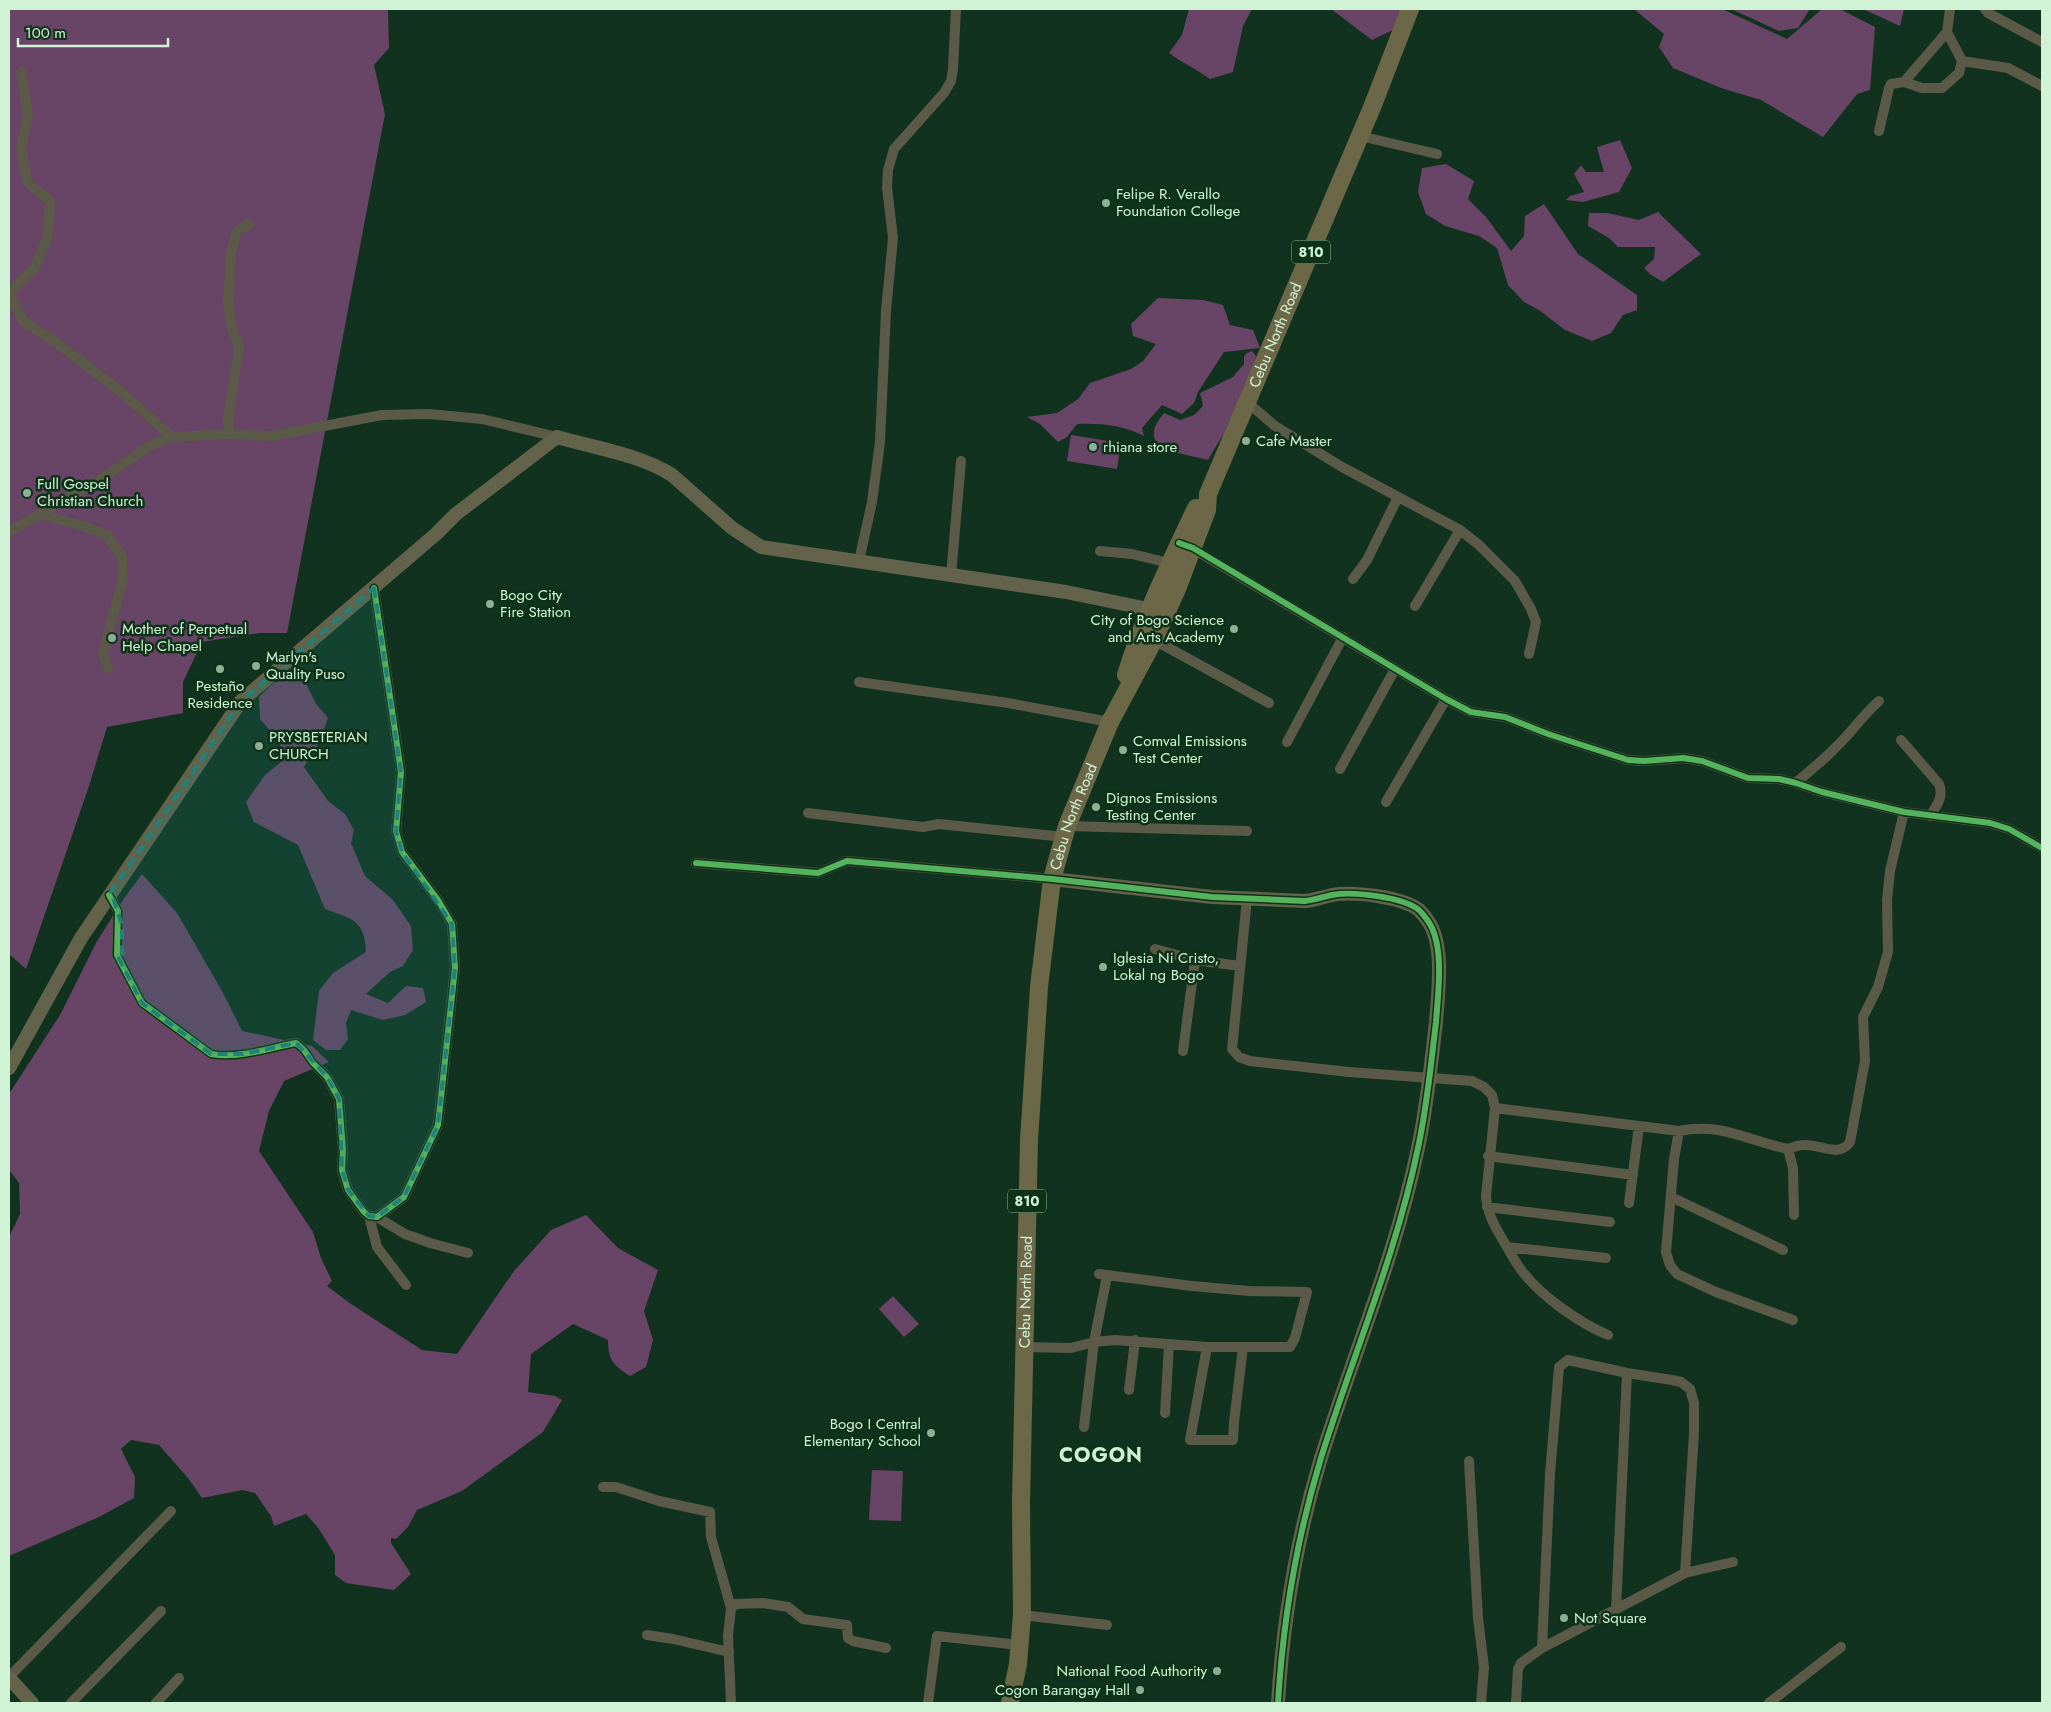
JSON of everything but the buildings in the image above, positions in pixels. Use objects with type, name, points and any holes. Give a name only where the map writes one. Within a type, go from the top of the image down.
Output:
[{"type":"highway","name":"Cebu North Road","points":[[1113,717],[1154,640],[1174,597],[1197,506],[1208,494],[1360,136],[1410,9]]},
{"type":"highway","name":"Cebu North Road","points":[[1010,1703],[1022,1615],[1021,1502],[1029,1140],[1039,987],[1052,879],[1066,831],[1113,717],[1148,609],[1169,563],[1186,545]]},
{"type":"highway","points":[[1157,589],[1174,597]]},
{"type":"main road","points":[[9,1068],[81,938],[241,701],[374,588],[456,514],[557,437],[638,459],[660,468],[672,475],[732,528],[761,547],[1066,592],[1148,609],[1165,617]]},
{"type":"main road","points":[[1052,879],[1212,897],[1247,899],[1305,901],[1333,895],[1353,894],[1402,902],[1419,909],[1436,934],[1438,953],[1437,1010],[1430,1077],[1418,1148],[1388,1259],[1321,1458],[1302,1530],[1281,1662],[1278,1703]]},
{"type":"main road","points":[[9,1678],[32,1703]]},
{"type":"street","points":[[859,561],[872,502],[880,442],[886,311],[892,238],[887,187],[888,170],[894,149],[944,93],[951,81],[956,9]]},
{"type":"street","points":[[1904,82],[1947,32],[1950,9]]},
{"type":"street","points":[[1985,9],[1988,14],[2042,42]]},
{"type":"street","points":[[1879,131],[1891,84],[1904,82],[1922,88],[1942,88],[1958,73],[1962,61],[1947,32]]},
{"type":"street","points":[[1962,61],[2008,68],[2042,86]]},
{"type":"street","points":[[21,72],[28,115],[22,148],[27,182],[50,201],[48,236],[35,268],[9,293],[23,321],[61,346],[114,386],[172,437]]},
{"type":"street","points":[[1360,136],[1437,154]]},
{"type":"street","points":[[229,434],[228,418],[239,347],[232,329],[228,304],[231,253],[237,231],[249,224]]},
{"type":"street","points":[[1247,402],[1275,426],[1342,467],[1460,530],[1479,545],[1515,581],[1531,608],[1536,622],[1529,654]]},
{"type":"street","points":[[9,532],[104,476],[149,446],[172,437],[229,434],[272,436],[382,415],[429,414],[482,419],[557,437]]},
{"type":"street","points":[[951,576],[961,461]]},
{"type":"street","points":[[1353,579],[1367,560],[1398,497]]},
{"type":"street","points":[[40,514],[107,535],[122,557],[123,578],[102,654],[108,668]]},
{"type":"street","points":[[1415,606],[1460,530]]},
{"type":"street","points":[[1186,545],[1471,712],[1505,717],[1628,760],[1644,761],[1683,758],[1702,761],[1748,778],[1779,779],[1846,799],[1904,812],[1990,823],[2009,830],[2042,848]]},
{"type":"street","points":[[1100,550],[1132,554],[1169,563]]},
{"type":"street","points":[[373,1216],[404,1197],[438,1125],[455,968],[452,924],[438,900],[402,852],[396,831],[400,772],[374,588]]},
{"type":"street","points":[[1287,742],[1343,637]]},
{"type":"street","points":[[1154,640],[1269,703]]},
{"type":"street","points":[[1340,769],[1396,668]]},
{"type":"street","points":[[859,682],[1113,717]]},
{"type":"street","points":[[1386,802],[1446,699]]},
{"type":"street","points":[[1796,783],[1833,751],[1865,713],[1879,701]]},
{"type":"street","points":[[1901,740],[1939,784],[1942,792],[1941,798],[1930,816]]},
{"type":"street","points":[[1495,1108],[1679,1131],[1705,1127],[1730,1132],[1788,1149],[1803,1144],[1838,1150],[1846,1147],[1850,1142],[1865,1061],[1863,1017],[1878,987],[1888,952],[1887,900],[1890,871],[1904,812]]},
{"type":"street","points":[[808,813],[923,827],[939,824],[1066,831],[1247,831]]},
{"type":"street","points":[[696,863],[818,873],[847,861],[1052,879]]},
{"type":"street","points":[[110,893],[119,911],[122,925],[122,954],[117,955],[142,1004],[211,1054],[224,1056],[243,1054],[296,1043],[327,1077],[339,1099],[343,1150],[342,1170],[348,1190],[364,1212],[405,1234],[468,1253]]},
{"type":"street","points":[[1247,899],[1232,1048],[1239,1057],[1250,1061],[1349,1072],[1472,1081],[1484,1087],[1492,1095],[1495,1108],[1488,1156],[1486,1196],[1487,1207],[1493,1223],[1529,1280],[1565,1311],[1608,1335]]},
{"type":"street","points":[[1155,949],[1195,960],[1240,966]]},
{"type":"street","points":[[1183,1050],[1195,960]]},
{"type":"street","points":[[1629,1203],[1639,1126]]},
{"type":"street","points":[[1679,1131],[1674,1160],[1666,1252],[1670,1266],[1677,1274],[1716,1292],[1793,1320]]},
{"type":"street","points":[[1788,1149],[1794,1168],[1794,1215]]},
{"type":"street","points":[[1488,1156],[1633,1176]]},
{"type":"street","points":[[1671,1197],[1783,1250]]},
{"type":"street","points":[[1487,1207],[1610,1222]]},
{"type":"street","points":[[373,1216],[377,1247],[406,1285]]},
{"type":"street","points":[[1507,1247],[1606,1258]]},
{"type":"street","points":[[1024,1346],[1071,1348],[1094,1342],[1135,1340],[1170,1345],[1207,1347],[1290,1347],[1295,1338],[1307,1292],[1220,1288],[1103,1275],[1094,1342],[1084,1427]]},
{"type":"street","points":[[1130,1390],[1135,1340]]},
{"type":"street","points":[[1165,1413],[1170,1345]]},
{"type":"street","points":[[1207,1347],[1190,1440],[1233,1440],[1243,1347]]},
{"type":"street","points":[[1542,1648],[1550,1474],[1559,1367],[1568,1360],[1681,1382],[1690,1389],[1694,1403],[1685,1573]]},
{"type":"street","points":[[1616,1609],[1627,1373]]},
{"type":"street","points":[[1469,1461],[1478,1618],[1484,1668],[1481,1703]]},
{"type":"street","points":[[603,1487],[616,1487],[658,1501],[710,1512],[711,1537],[731,1608],[729,1652],[731,1703]]},
{"type":"street","points":[[9,1678],[171,1511]]},
{"type":"street","points":[[1516,1703],[1518,1669],[1521,1663],[1542,1648],[1685,1573],[1733,1562]]},
{"type":"street","points":[[731,1608],[736,1604],[764,1603],[788,1607],[803,1619],[847,1625],[848,1638],[853,1641],[886,1648]]},
{"type":"street","points":[[70,1703],[161,1611]]},
{"type":"street","points":[[1022,1615],[1107,1624]]},
{"type":"street","points":[[647,1635],[729,1652]]},
{"type":"street","points":[[928,1703],[937,1636],[1019,1645]]},
{"type":"street","points":[[1769,1703],[1841,1647]]},
{"type":"street","points":[[156,1703],[179,1678]]},
{"type":"highlighted area","points":[[374,588],[401,772],[396,831],[402,852],[452,924],[455,968],[438,1125],[404,1197],[377,1217],[369,1216],[348,1190],[342,1170],[339,1099],[327,1077],[296,1043],[243,1054],[211,1054],[142,1003],[117,955],[122,954],[122,925],[111,892],[241,701]]},
{"type":"shaded area","points":[[9,9],[388,9],[389,48],[374,65],[385,114],[287,633],[260,633],[202,642],[183,682],[183,713],[107,727],[89,786],[26,969],[9,954]]},
{"type":"shaded area","points":[[1189,9],[1252,9],[1243,26],[1233,72],[1210,79],[1169,53],[1182,35]]},
{"type":"shaded area","points":[[1331,9],[1401,9],[1395,29],[1372,40]]},
{"type":"shaded area","points":[[1634,9],[1722,9],[1787,39],[1822,9],[1840,9],[1875,27],[1870,90],[1857,94],[1823,137],[1761,100],[1721,88],[1673,68],[1659,47],[1664,34]]},
{"type":"shaded area","points":[[1731,9],[1810,9],[1798,28],[1779,31]]},
{"type":"shaded area","points":[[1863,9],[1904,9],[1900,26]]},
{"type":"shaded area","points":[[1620,140],[1632,168],[1619,192],[1583,202],[1566,200],[1570,196],[1584,192],[1574,174],[1581,165],[1586,172],[1604,172],[1597,147]]},
{"type":"shaded area","points":[[1446,164],[1474,181],[1468,199],[1486,217],[1511,251],[1524,236],[1525,216],[1544,204],[1578,254],[1637,295],[1637,310],[1623,315],[1611,333],[1592,341],[1565,330],[1539,310],[1524,302],[1508,285],[1497,248],[1479,236],[1445,226],[1426,214],[1418,192],[1422,168]]},
{"type":"shaded area","points":[[1658,212],[1701,254],[1663,282],[1644,268],[1654,259],[1655,247],[1618,247],[1609,238],[1588,226],[1589,213],[1607,213],[1639,220]]},
{"type":"shaded area","points":[[1158,298],[1203,300],[1223,305],[1230,325],[1253,330],[1260,348],[1224,352],[1198,392],[1194,403],[1182,414],[1162,405],[1142,428],[1144,436],[1128,429],[1094,424],[1077,424],[1067,437],[1058,442],[1040,424],[1027,417],[1057,413],[1078,399],[1090,383],[1131,369],[1143,361],[1156,344],[1133,336],[1131,324]]},
{"type":"shaded area","points":[[1252,351],[1256,356],[1254,364],[1224,433],[1208,460],[1178,453],[1160,454],[1154,437],[1154,428],[1164,413],[1180,420],[1194,415],[1203,406],[1200,393],[1233,377],[1244,364],[1244,356]]},
{"type":"shaded area","points":[[1071,435],[1121,443],[1117,469],[1067,461]]},
{"type":"shaded area","points":[[302,675],[316,704],[328,718],[320,741],[304,767],[328,801],[345,814],[354,830],[351,843],[365,876],[393,900],[411,926],[413,950],[403,966],[390,972],[366,994],[388,1003],[406,986],[423,988],[426,1002],[405,1015],[383,1020],[351,1010],[346,1023],[348,1039],[340,1050],[326,1050],[313,1040],[319,991],[333,973],[366,952],[363,933],[355,922],[343,915],[325,909],[298,845],[254,822],[246,802],[265,775],[286,758],[278,740],[260,719],[259,697],[273,683]]},
{"type":"shaded area","points":[[142,874],[177,913],[222,991],[242,1031],[312,1046],[329,1062],[284,1081],[269,1111],[259,1151],[313,1232],[321,1258],[332,1281],[327,1286],[351,1304],[422,1350],[457,1354],[514,1271],[551,1230],[586,1215],[618,1248],[658,1270],[644,1311],[653,1340],[646,1367],[630,1376],[619,1369],[610,1357],[608,1340],[573,1324],[531,1354],[528,1392],[555,1396],[562,1400],[543,1432],[462,1491],[417,1510],[408,1527],[396,1539],[391,1538],[391,1543],[411,1574],[394,1590],[346,1583],[335,1575],[335,1555],[319,1529],[306,1514],[274,1526],[271,1516],[255,1493],[242,1490],[202,1498],[188,1478],[159,1445],[131,1440],[121,1449],[135,1477],[134,1498],[99,1517],[9,1556],[9,1237],[20,1214],[19,1183],[9,1170],[9,1094],[60,1015],[97,941]]},
{"type":"shaded area","points":[[893,1296],[919,1324],[904,1337],[879,1309]]},
{"type":"shaded area","points":[[872,1470],[903,1471],[901,1521],[869,1520]]},
{"type":"cycle path","points":[[1179,543],[1193,548],[1446,699],[1471,712],[1505,717],[1548,734],[1628,760],[1644,761],[1683,758],[1702,761],[1748,778],[1779,779],[1822,792],[1904,812],[1990,823],[2009,829],[2042,848]]},
{"type":"cycle path","points":[[109,895],[118,911],[117,955],[142,1003],[211,1054],[243,1054],[296,1043],[327,1077],[339,1099],[343,1150],[342,1170],[348,1190],[369,1216],[377,1217],[404,1197],[438,1125],[455,968],[452,924],[438,900],[402,852],[396,831],[401,772],[374,588]]},
{"type":"cycle path","points":[[696,863],[818,873],[847,861],[1052,879],[1212,897],[1305,901],[1341,894],[1365,895],[1390,898],[1412,905],[1427,920],[1437,943],[1439,984],[1436,1022],[1421,1133],[1398,1227],[1333,1419],[1312,1488],[1287,1610],[1278,1703]]},
{"type":"place","name":"Felipe R. Verallo Foundation College","points":[[1106,203]]},
{"type":"place","name":"Cafe Master","points":[[1246,441]]},
{"type":"place","name":"rhiana store","points":[[1093,447]]},
{"type":"place","name":"Full Gospel Christian Church","points":[[27,493]]},
{"type":"place","name":"Bogo City Fire Station","points":[[490,604]]},
{"type":"place","name":"City of Bogo Science and Arts Academy","points":[[1234,629]]},
{"type":"place","name":"Mother of Perpetual Help Chapel","points":[[112,638]]},
{"type":"place","name":"Marlyn's Quality Puso","points":[[256,666]]},
{"type":"place","name":"Pestaño Residence","points":[[220,669]]},
{"type":"place","name":"PRYSBETERIAN CHURCH","points":[[259,746]]},
{"type":"place","name":"Comval Emissions Test Center","points":[[1123,750]]},
{"type":"place","name":"Dignos Emissions Testing Center","points":[[1096,807]]},
{"type":"place","name":"Iglesia Ni Cristo, Lokal ng Bogo","points":[[1103,967]]},
{"type":"place","name":"Bogo I Central Elementary School","points":[[931,1433]]},
{"type":"place","name":"Not Square","points":[[1564,1618]]},
{"type":"place","name":"National Food Authority","points":[[1217,1671]]},
{"type":"place","name":"Cogon Barangay Hall","points":[[1140,1690]]},
{"type":"district","name":"COGON","points":[[1101,1455]]}]
